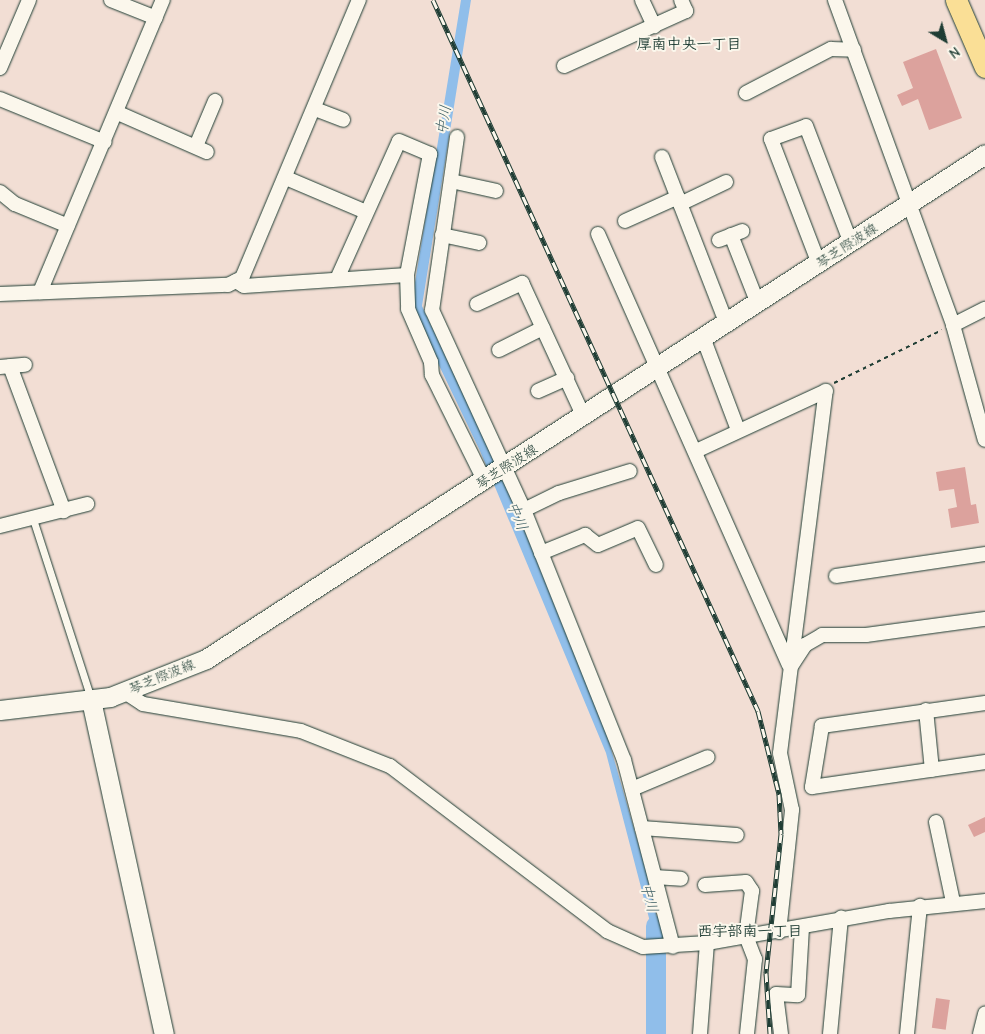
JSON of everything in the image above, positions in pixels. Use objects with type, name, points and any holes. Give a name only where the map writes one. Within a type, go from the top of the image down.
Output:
[{"type":"main road","points":[[956,0],[985,66]]},
{"type":"main road","name":"琴芝際波線","points":[[0,710],[92,700],[126,693],[206,659],[704,340],[985,154]]},
{"type":"main road","points":[[92,700],[164,1034]]},
{"type":"street","points":[[111,0],[156,18]]},
{"type":"street","points":[[40,292],[118,113],[163,0]]},
{"type":"street","points":[[0,294],[236,281],[242,278],[286,178],[359,0]]},
{"type":"street","points":[[642,0],[654,26]]},
{"type":"street","points":[[564,66],[686,11],[681,0]]},
{"type":"street","points":[[835,0],[953,325],[985,440]]},
{"type":"street","points":[[0,68],[24,2]]},
{"type":"street","points":[[746,93],[831,49],[854,50]]},
{"type":"street","points":[[0,100],[105,142]]},
{"type":"street","points":[[118,113],[202,149],[215,101]]},
{"type":"street","points":[[315,109],[343,120]]},
{"type":"street","points":[[819,264],[771,139],[806,126],[851,243]]},
{"type":"street","points":[[457,137],[432,299],[440,333],[495,475]]},
{"type":"street","points":[[337,279],[398,142],[430,154],[407,275],[408,309],[423,341],[432,375],[495,475],[524,510],[632,789],[673,947]]},
{"type":"street","points":[[662,157],[727,325]]},
{"type":"street","points":[[286,178],[366,212]]},
{"type":"street","points":[[450,181],[496,191]]},
{"type":"street","points":[[625,221],[726,182]]},
{"type":"street","points":[[0,192],[15,204],[68,226]]},
{"type":"street","points":[[598,234],[657,370],[696,451],[790,668]]},
{"type":"street","points":[[442,235],[479,243]]},
{"type":"street","points":[[731,235],[758,304]]},
{"type":"street","points":[[236,281],[244,286],[407,275]]},
{"type":"street","points":[[477,304],[522,283],[584,417]]},
{"type":"street","points":[[953,325],[985,309]]},
{"type":"street","points":[[499,350],[543,328]]},
{"type":"street","points":[[423,341],[440,333]]},
{"type":"street","points":[[704,340],[738,430]]},
{"type":"street","points":[[12,366],[64,510]]},
{"type":"street","points":[[538,391],[567,378]]},
{"type":"street","points":[[696,451],[826,391]]},
{"type":"street","points":[[779,932],[792,810],[780,753],[826,391]]},
{"type":"street","points":[[524,510],[559,492],[630,471]]},
{"type":"street","points":[[0,526],[87,504]]},
{"type":"street","points":[[541,553],[585,535],[598,545],[638,528],[656,565]]},
{"type":"street","points":[[836,576],[985,554]]},
{"type":"street","points":[[790,668],[796,654],[822,635],[866,635],[985,619]]},
{"type":"street","points":[[126,693],[143,704],[300,731],[390,766],[608,931],[643,947],[673,947],[707,943],[779,932],[840,918],[953,902],[985,901]]},
{"type":"street","points":[[985,703],[822,726],[812,787],[985,762]]},
{"type":"street","points":[[926,710],[932,770]]},
{"type":"street","points":[[632,789],[708,757]]},
{"type":"street","points":[[936,822],[953,902]]},
{"type":"street","points":[[642,828],[737,835]]},
{"type":"street","points":[[655,877],[682,879]]},
{"type":"street","points":[[705,885],[746,882],[752,891],[746,936],[755,959],[747,1034]]},
{"type":"street","points":[[907,1034],[920,906]]},
{"type":"street","points":[[830,1034],[840,918]]},
{"type":"street","points":[[781,1034],[776,994],[798,995],[802,927]]},
{"type":"street","points":[[700,1034],[707,943]]},
{"type":"street","points":[[980,1034],[985,1014]]},
{"type":"lane","points":[[33,519],[92,700]]},
{"type":"path","points":[[826,391],[826,387],[953,325]]},
{"type":"water","points":[[461,0],[471,0],[422,306],[508,488],[599,707],[645,867],[663,942],[656,945],[606,753],[480,451],[411,307]]},
{"type":"building","points":[[936,49],[962,118],[929,130],[918,99],[902,106],[897,95],[913,88],[903,62]]},
{"type":"building","points":[[965,467],[971,505],[976,504],[979,523],[951,528],[948,509],[957,507],[954,489],[939,491],[936,472]]},
{"type":"building","points":[[985,817],[985,832],[974,837],[968,825]]},
{"type":"building","points":[[936,998],[950,1000],[946,1030],[932,1028]]},
{"type":"waterway","name":"中川","points":[[656,926],[656,1034]]},
{"type":"railway","points":[[433,0],[758,711],[779,794],[781,834],[766,973],[770,1034]]},
{"type":"district","name":"厚南中央一丁目","points":[[689,45]]},
{"type":"district","name":"西宇部南一丁目","points":[[750,932]]}]
